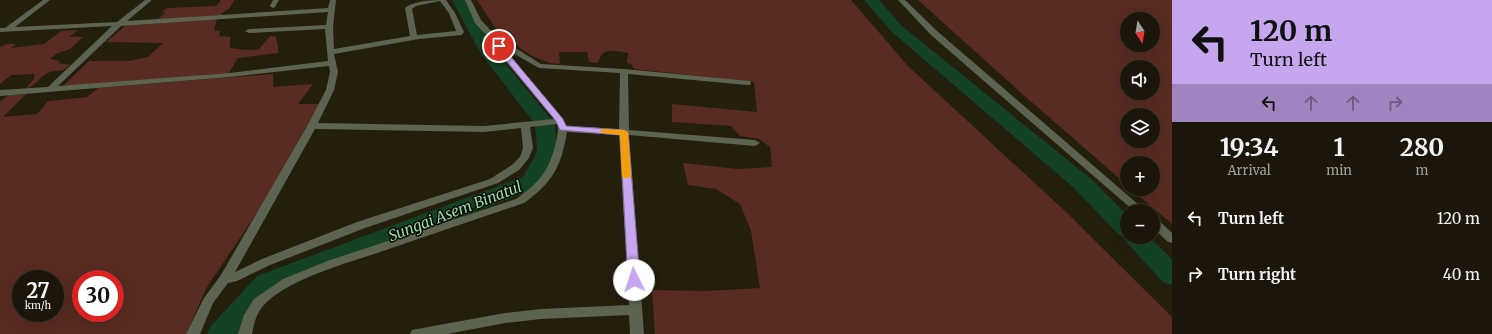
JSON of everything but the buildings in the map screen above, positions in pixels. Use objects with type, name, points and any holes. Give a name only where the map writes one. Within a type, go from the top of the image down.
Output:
[{"type":"street","points":[[3,30],[47,0]]},
{"type":"street","points":[[50,90],[119,24],[149,0]]},
{"type":"street","points":[[414,38],[408,8],[414,4],[438,0]]},
{"type":"street","points":[[330,52],[460,32],[452,13],[443,0]]},
{"type":"street","points":[[245,334],[253,308],[280,286],[336,262],[520,201],[546,181],[557,159],[559,123],[478,21],[468,0]]},
{"type":"street","points":[[901,0],[934,33],[1133,204]]},
{"type":"street","points":[[3,30],[119,24],[332,5],[329,27],[330,52],[334,63],[334,72],[330,90],[312,126],[225,278],[208,301],[193,334]]},
{"type":"street","points":[[249,31],[329,27]]},
{"type":"street","points":[[493,38],[539,66],[624,71],[748,83]]},
{"type":"street","points":[[0,93],[230,75],[334,63]]},
{"type":"street","points":[[624,71],[624,132],[637,334]]},
{"type":"street","points":[[312,126],[484,129],[559,123],[624,132],[755,144]]},
{"type":"street","points":[[225,278],[233,278],[266,262],[361,225],[494,181],[508,172],[526,154],[528,148],[526,125]]},
{"type":"street","points":[[1160,228],[1172,239]]},
{"type":"street","points":[[417,334],[506,318],[541,314],[636,310]]},
{"type":"shaded area","points":[[221,0],[234,0],[230,8],[221,15],[157,20],[165,13],[162,12],[167,8],[216,6]]},
{"type":"shaded area","points":[[477,0],[851,0],[908,66],[1066,212],[1172,317],[1172,334],[655,334],[652,290],[705,291],[760,288],[751,231],[740,204],[716,189],[688,185],[683,163],[737,169],[772,167],[770,147],[759,139],[740,136],[731,126],[672,122],[672,104],[757,112],[754,82],[634,69],[631,64],[627,63],[628,53],[613,51],[603,54],[598,63],[589,62],[587,52],[559,52],[560,64],[549,63],[530,55],[498,32]]},
{"type":"shaded area","points":[[918,0],[1172,0],[1172,224],[1160,214],[1160,204],[1149,204],[1139,196],[1160,196],[1160,156],[1120,156],[1120,179]]},
{"type":"shaded area","points":[[217,19],[214,30],[220,31],[219,36],[230,37],[230,48],[248,50],[259,49],[270,36],[276,37],[279,53],[238,58],[229,73],[75,86],[64,85],[89,61],[129,61],[148,57],[163,43],[106,42],[125,26]]},
{"type":"shaded area","points":[[78,30],[69,37],[83,37],[70,49],[56,54],[50,59],[60,61],[58,63],[70,65],[67,68],[50,72],[43,76],[33,86],[26,88],[33,80],[35,74],[11,75],[0,84],[0,47],[7,44],[16,44],[11,48],[44,44],[61,31]]},
{"type":"shaded area","points":[[273,74],[273,87],[313,84],[298,104],[319,104],[260,208],[207,287],[186,334],[0,334],[0,101],[9,95],[26,94],[3,117],[37,114],[48,101],[87,97],[98,88]]},
{"type":"waterway","name":"Sungai Asem Binatul","points":[[221,334],[266,283],[531,182],[547,152],[545,124],[489,54],[459,0]]},
{"type":"waterway","points":[[871,0],[897,29],[1082,183],[1120,222]]},
{"type":"waterway","points":[[1142,244],[1172,275]]},
{"type":"slow traffic","points":[[605,131],[624,132],[627,176]]},
{"type":"route","points":[[499,46],[560,121],[563,128],[624,132],[634,280]]}]
